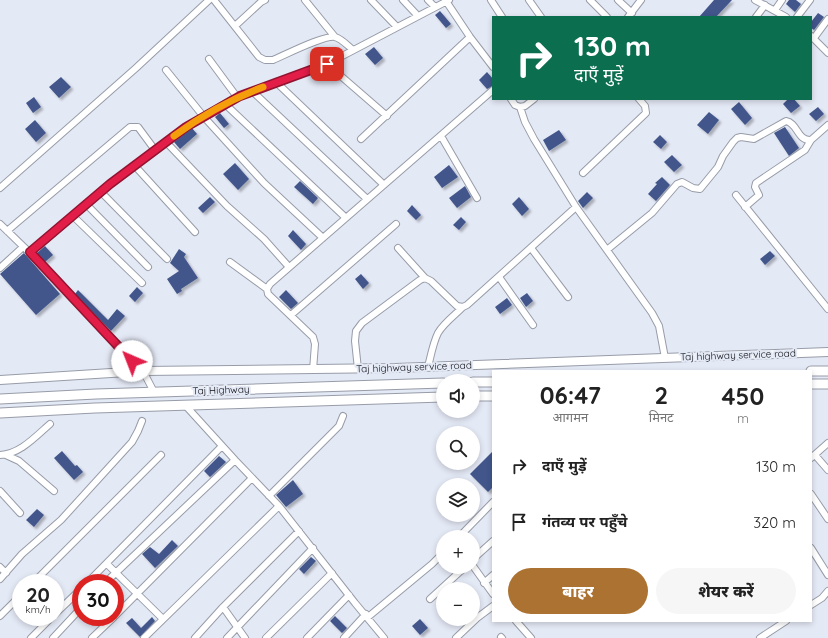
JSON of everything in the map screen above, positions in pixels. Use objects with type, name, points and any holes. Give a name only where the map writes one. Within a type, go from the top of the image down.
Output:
[{"type":"main road","points":[[812,371],[828,371]]},
{"type":"main road","points":[[480,382],[492,382]]},
{"type":"main road","name":"Taj Highway","points":[[0,399],[154,392],[436,383]]},
{"type":"main road","points":[[812,384],[828,384]]},
{"type":"main road","points":[[480,396],[492,396]]},
{"type":"main road","points":[[0,413],[95,408],[436,397]]},
{"type":"street","points":[[0,188],[136,68],[209,0]]},
{"type":"street","points":[[214,0],[259,57],[264,60],[273,60],[324,38],[335,37]]},
{"type":"street","points":[[305,0],[335,37],[353,50]]},
{"type":"street","points":[[371,0],[397,27]]},
{"type":"street","points":[[403,0],[418,16]]},
{"type":"street","points":[[428,0],[435,7]]},
{"type":"street","points":[[491,0],[501,16]]},
{"type":"street","points":[[529,0],[540,16]]},
{"type":"street","points":[[590,0],[605,16]]},
{"type":"street","points":[[618,0],[630,15],[641,0]]},
{"type":"street","points":[[755,0],[784,16]]},
{"type":"street","points":[[775,10],[782,0]]},
{"type":"street","points":[[799,16],[810,0]]},
{"type":"street","points":[[235,26],[262,1]]},
{"type":"street","points":[[30,252],[86,204],[186,127],[237,97],[327,64],[447,1],[470,37],[492,66]]},
{"type":"street","points":[[757,16],[765,5]]},
{"type":"street","points":[[828,19],[812,37],[828,53]]},
{"type":"street","points":[[361,139],[470,37]]},
{"type":"street","points":[[209,59],[237,97]]},
{"type":"street","points":[[327,64],[387,116]]},
{"type":"street","points":[[166,70],[204,117],[264,183],[323,238]]},
{"type":"street","points":[[276,82],[384,185]]},
{"type":"street","points":[[252,91],[367,199]]},
{"type":"street","points":[[267,289],[270,284],[289,267],[492,91]]},
{"type":"street","points":[[512,100],[515,105],[520,107],[525,106],[533,100]]},
{"type":"street","points":[[583,173],[646,113],[645,106],[640,100]]},
{"type":"street","points":[[225,104],[346,218]]},
{"type":"street","points":[[520,107],[525,122],[534,139],[576,206],[608,249],[659,326],[665,358]]},
{"type":"street","points":[[608,249],[652,213],[680,183],[685,183],[695,189],[700,189],[718,167],[732,142],[737,138],[741,137],[754,139],[786,121],[792,124],[801,138],[811,140]]},
{"type":"street","points":[[746,207],[759,196],[755,187],[756,183],[805,150],[811,140],[828,125]]},
{"type":"street","points":[[7,231],[130,127],[138,127],[155,150]]},
{"type":"street","points":[[440,136],[477,198]]},
{"type":"street","points":[[166,142],[227,206],[264,239],[289,267]]},
{"type":"street","points":[[135,166],[195,232]]},
{"type":"street","points":[[101,192],[167,259]]},
{"type":"street","points":[[736,195],[828,309]]},
{"type":"street","points":[[86,204],[148,267]]},
{"type":"street","points":[[428,367],[438,333],[443,326],[576,206]]},
{"type":"street","points":[[73,216],[142,283]]},
{"type":"street","points":[[0,224],[30,252],[143,372],[154,392]]},
{"type":"street","points":[[290,315],[396,224]]},
{"type":"street","points":[[0,268],[23,247]]},
{"type":"street","points":[[398,248],[425,278],[431,281],[452,302],[460,307],[463,307]]},
{"type":"street","points":[[531,248],[568,297]]},
{"type":"street","points":[[230,262],[267,289],[268,294],[312,337],[315,348],[313,370]]},
{"type":"street","points":[[499,277],[533,325]]},
{"type":"street","points":[[358,369],[355,341],[356,331],[362,323],[420,280],[425,278]]},
{"type":"street","name":"Taj highway service road","points":[[0,380],[143,372],[428,367],[828,352]]},
{"type":"street","points":[[185,405],[279,506],[367,616],[380,636]]},
{"type":"street","points":[[269,496],[339,426],[344,416]]},
{"type":"street","points":[[0,579],[22,554],[61,520],[132,442],[142,421]]},
{"type":"street","points":[[3,455],[19,449],[50,424]]},
{"type":"street","points":[[828,443],[813,456],[828,470]]},
{"type":"street","points":[[96,574],[222,446]]},
{"type":"street","points":[[42,574],[161,454]]},
{"type":"street","points":[[3,455],[19,461],[54,491]]},
{"type":"street","points":[[115,573],[235,460]]},
{"type":"street","points":[[124,608],[252,478]]},
{"type":"street","points":[[0,493],[20,513]]},
{"type":"street","points":[[812,495],[828,519]]},
{"type":"street","points":[[466,530],[492,503]]},
{"type":"street","points":[[145,638],[279,506]]},
{"type":"street","points":[[195,638],[223,607],[299,531]]},
{"type":"street","points":[[480,553],[492,542]]},
{"type":"street","points":[[227,638],[313,548]]},
{"type":"street","points":[[812,549],[828,575]]},
{"type":"street","points":[[344,638],[367,616],[436,560]]},
{"type":"street","points":[[107,564],[163,619]]},
{"type":"street","points":[[0,567],[6,573]]},
{"type":"street","points":[[266,638],[332,573]]},
{"type":"street","points":[[430,599],[457,574]]},
{"type":"street","points":[[478,574],[492,593]]},
{"type":"street","points":[[484,582],[492,576]]},
{"type":"street","points":[[812,604],[822,598],[828,591]]},
{"type":"street","points":[[307,638],[349,595]]},
{"type":"street","points":[[64,605],[72,598]]},
{"type":"street","points":[[0,616],[12,604]]},
{"type":"street","points":[[223,607],[245,638]]},
{"type":"street","points":[[456,638],[477,618],[492,607]]},
{"type":"street","points":[[53,638],[72,618]]},
{"type":"street","points":[[517,622],[530,638]]},
{"type":"street","points":[[760,638],[784,622]]},
{"type":"street","points":[[31,638],[43,626]]},
{"type":"street","points":[[92,638],[105,626]]},
{"type":"building","points":[[714,0],[732,0],[717,16],[700,16]]},
{"type":"building","points":[[789,0],[796,0],[801,4],[795,12],[786,4]]},
{"type":"building","points":[[440,11],[451,24],[446,28],[435,15]]},
{"type":"building","points":[[818,13],[824,17],[814,30],[812,29],[812,21]]},
{"type":"building","points":[[374,47],[383,58],[375,65],[365,54]]},
{"type":"building","points":[[487,72],[492,78],[492,86],[487,89],[479,80]]},
{"type":"building","points":[[61,77],[71,87],[59,98],[49,87]]},
{"type":"building","points":[[34,97],[41,107],[33,113],[26,103]]},
{"type":"building","points":[[787,100],[795,100],[800,106],[791,113],[783,104]]},
{"type":"building","points":[[739,102],[752,118],[745,125],[731,109]]},
{"type":"building","points":[[818,107],[824,114],[816,121],[809,114]]},
{"type":"building","points":[[709,112],[719,120],[708,134],[697,125]]},
{"type":"building","points":[[220,113],[229,124],[224,128],[215,117]]},
{"type":"building","points":[[35,120],[46,133],[36,142],[25,129]]},
{"type":"building","points":[[785,127],[799,148],[789,156],[774,133]]},
{"type":"building","points":[[192,128],[197,134],[180,149],[174,142]]},
{"type":"building","points":[[559,130],[566,140],[549,151],[543,140]]},
{"type":"building","points":[[660,135],[667,142],[661,149],[653,142]]},
{"type":"building","points":[[672,155],[682,165],[674,172],[664,162]]},
{"type":"building","points":[[235,163],[249,179],[238,190],[223,174]]},
{"type":"building","points":[[449,165],[458,177],[442,188],[434,177]]},
{"type":"building","points":[[662,177],[670,185],[656,201],[648,194],[657,184],[655,183]]},
{"type":"building","points":[[300,181],[318,198],[313,204],[294,187]]},
{"type":"building","points":[[465,186],[471,197],[457,208],[449,198]]},
{"type":"building","points":[[587,192],[593,198],[583,208],[578,201]]},
{"type":"building","points":[[210,197],[215,202],[203,213],[198,208]]},
{"type":"building","points":[[519,197],[529,209],[522,216],[512,204]]},
{"type":"building","points":[[412,205],[421,215],[416,220],[407,211]]},
{"type":"building","points":[[461,217],[466,222],[459,230],[453,225]]},
{"type":"building","points":[[293,230],[306,244],[301,250],[288,236]]},
{"type":"building","points":[[45,246],[53,255],[45,262],[37,253]]},
{"type":"building","points":[[179,249],[186,254],[184,257],[198,278],[181,289],[182,291],[177,294],[167,279],[179,271],[170,263]]},
{"type":"building","points":[[770,251],[775,256],[765,265],[760,259]]},
{"type":"building","points":[[24,253],[60,294],[36,315],[0,274]]},
{"type":"building","points":[[361,274],[369,283],[363,289],[355,279]]},
{"type":"building","points":[[137,287],[143,293],[135,302],[129,296]]},
{"type":"building","points":[[78,290],[108,320],[117,309],[125,316],[111,331],[75,294]]},
{"type":"building","points":[[286,290],[298,303],[291,309],[279,297]]},
{"type":"building","points":[[527,293],[533,301],[526,307],[520,298]]},
{"type":"building","points":[[507,298],[512,305],[500,314],[495,307]]},
{"type":"building","points":[[62,451],[75,466],[77,465],[83,472],[74,480],[54,458]]},
{"type":"building","points":[[492,452],[492,488],[488,492],[480,484],[480,478],[474,478],[470,474],[474,470],[480,470],[480,464]]},
{"type":"building","points":[[219,456],[226,462],[210,477],[204,471]]},
{"type":"building","points":[[293,480],[303,494],[286,507],[276,495]]},
{"type":"building","points":[[37,509],[44,515],[34,527],[26,520]]},
{"type":"building","points":[[172,540],[178,546],[155,568],[142,554],[150,547],[159,554]]},
{"type":"building","points":[[311,557],[316,561],[304,574],[299,569]]},
{"type":"building","points":[[335,616],[347,628],[342,633],[330,621]]},
{"type":"building","points":[[152,617],[155,621],[140,637],[126,623],[132,618],[141,628]]},
{"type":"building","points":[[420,619],[428,628],[420,635],[412,626]]},
{"type":"slow traffic","points":[[174,136],[186,127],[233,99],[263,87]]},
{"type":"route","points":[[132,361],[30,252],[110,184],[186,127],[233,99],[327,64]]}]
